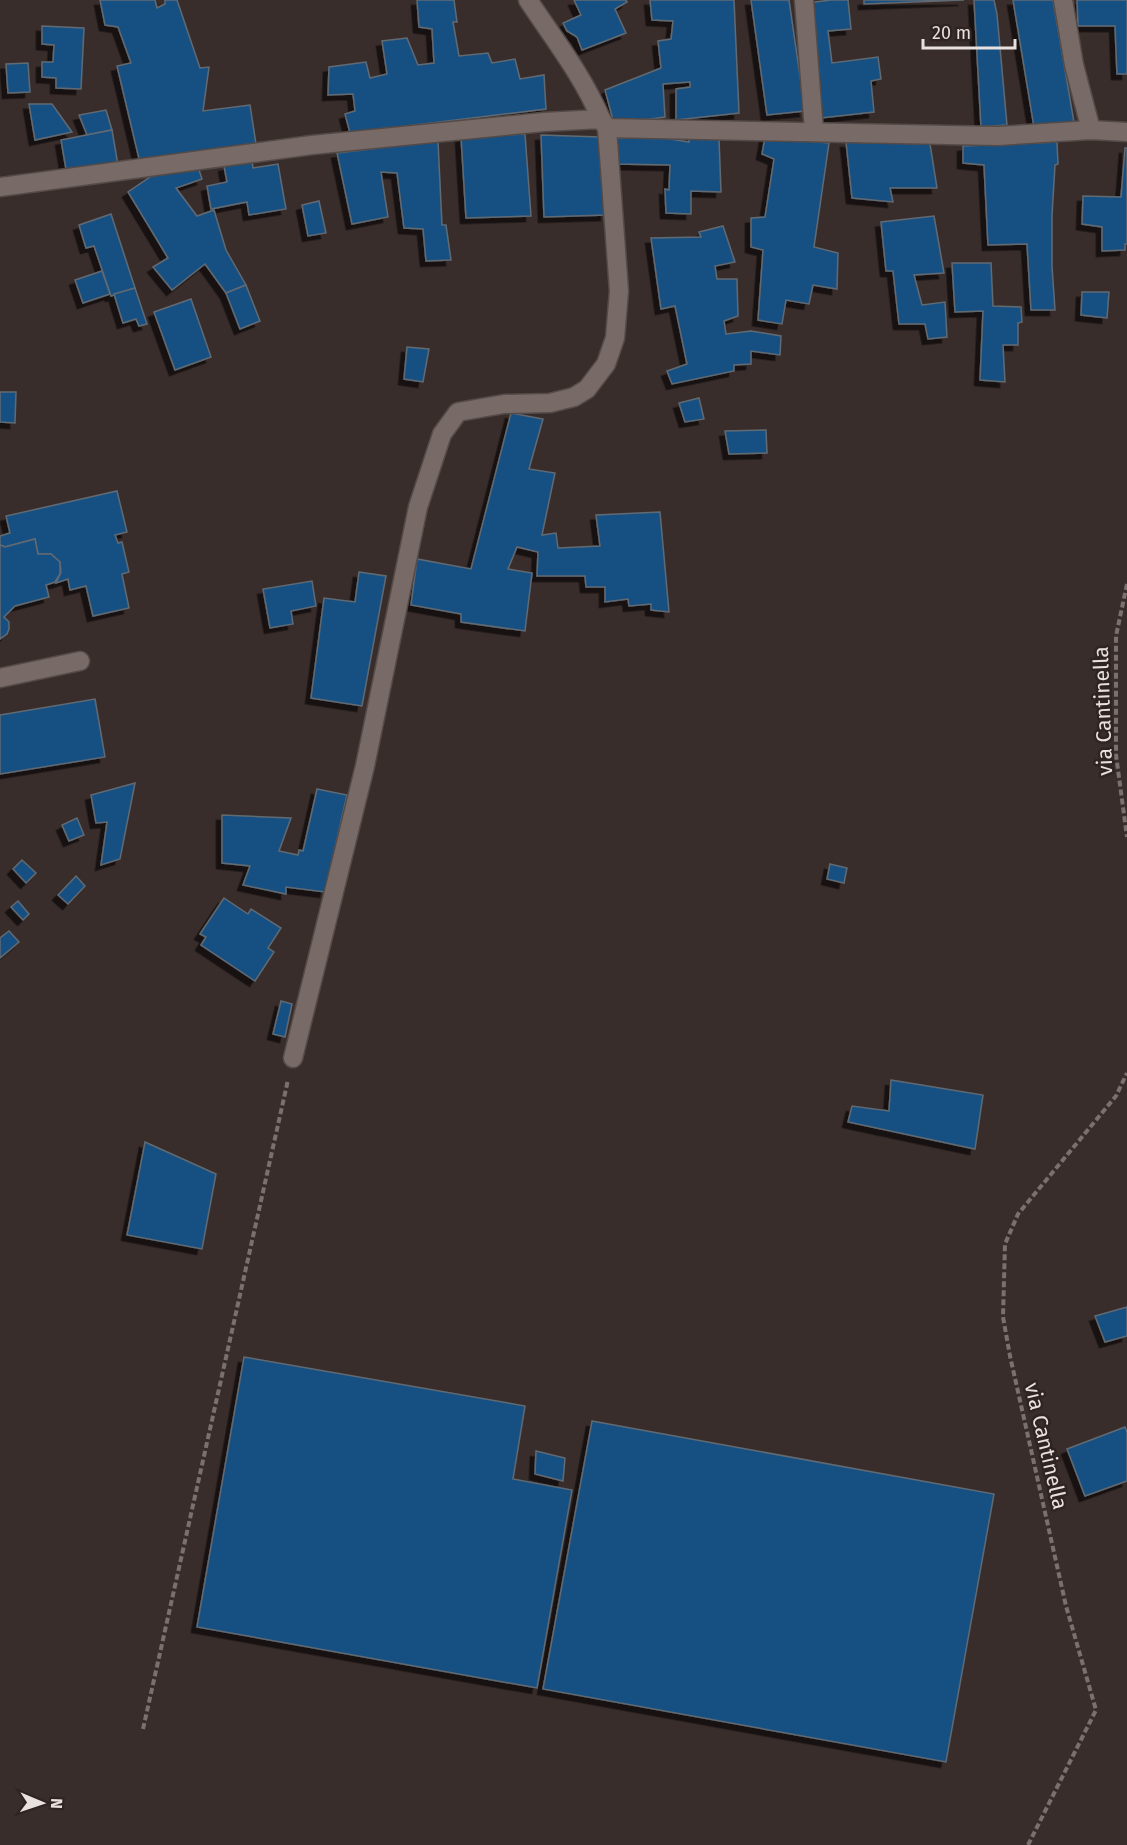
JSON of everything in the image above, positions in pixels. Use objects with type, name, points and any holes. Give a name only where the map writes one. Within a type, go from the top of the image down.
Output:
[{"type":"street","points":[[293,1058],[365,766],[418,507],[442,434],[458,412],[504,404],[550,403],[574,397],[587,389],[606,364],[615,338],[619,291],[604,124],[580,77],[528,0]]},
{"type":"street","points":[[804,0],[814,131]]},
{"type":"street","points":[[1063,0],[1074,65],[1091,130]]},
{"type":"street","points":[[0,187],[312,145],[544,122],[998,136],[1091,130],[1127,132]]},
{"type":"street","points":[[0,678],[80,661]]},
{"type":"path","name":"via Cantinella","points":[[1127,584],[1116,636],[1116,754],[1127,837]]},
{"type":"path","points":[[143,1729],[293,1058]]},
{"type":"path","name":"via Cantinella","points":[[1028,1845],[1096,1710],[1066,1606],[1010,1356],[1003,1317],[1005,1244],[1018,1214],[1116,1096],[1127,1073]]},
{"type":"building","points":[[100,0],[155,0],[157,8],[165,4],[165,0],[177,0],[200,68],[209,67],[203,111],[250,105],[256,144],[140,163],[117,66],[131,63],[118,27],[105,25]]},
{"type":"building","points":[[417,0],[454,0],[457,22],[453,22],[459,56],[488,53],[492,63],[515,59],[520,79],[544,75],[546,109],[350,133],[345,114],[355,111],[353,94],[328,95],[329,67],[366,62],[370,78],[387,74],[382,41],[407,38],[418,65],[434,63],[432,29],[419,27]]},
{"type":"building","points":[[574,0],[626,0],[627,2],[615,9],[626,33],[582,50],[577,37],[567,31],[563,23],[581,15]]},
{"type":"building","points":[[650,0],[734,0],[739,113],[676,120],[676,89],[690,87],[690,82],[663,84],[665,117],[637,121],[613,120],[605,90],[661,68],[658,41],[671,39],[673,21],[652,20]]},
{"type":"building","points":[[751,0],[789,0],[805,111],[767,115]]},
{"type":"building","points":[[848,0],[851,29],[828,31],[832,63],[878,57],[881,79],[871,81],[874,112],[821,118],[807,3]]},
{"type":"building","points":[[864,0],[964,0],[864,4]]},
{"type":"building","points":[[974,0],[994,0],[1007,125],[981,127]]},
{"type":"building","points":[[1013,0],[1053,0],[1074,122],[1034,127]]},
{"type":"building","points":[[1077,0],[1127,0],[1127,74],[1117,74],[1115,26],[1078,26]]},
{"type":"building","points":[[42,26],[84,28],[81,89],[56,88],[56,78],[42,77],[42,62],[53,62],[54,45],[42,44]]},
{"type":"building","points":[[28,63],[30,92],[8,93],[6,64]]},
{"type":"building","points":[[29,104],[52,104],[72,132],[35,140]]},
{"type":"building","points":[[106,110],[112,130],[87,135],[79,115]]},
{"type":"building","points":[[112,130],[118,165],[67,175],[61,140]]},
{"type":"building","points":[[525,134],[531,216],[466,218],[461,137]]},
{"type":"building","points":[[541,135],[600,137],[606,215],[544,217]]},
{"type":"building","points":[[689,136],[719,138],[721,192],[691,191],[691,214],[666,213],[665,189],[669,190],[670,165],[616,164],[614,138],[665,138],[689,142]]},
{"type":"building","points":[[765,137],[829,143],[814,247],[838,253],[837,289],[813,285],[809,304],[786,300],[782,324],[758,320],[763,250],[751,247],[751,218],[765,217],[774,159],[762,154]]},
{"type":"building","points":[[438,141],[442,225],[446,225],[451,260],[426,261],[423,229],[404,228],[397,173],[381,172],[388,217],[352,224],[337,153]]},
{"type":"building","points":[[846,142],[930,144],[937,188],[890,188],[893,202],[852,198]]},
{"type":"building","points":[[1057,142],[1058,164],[1055,165],[1052,216],[1055,310],[1031,310],[1027,244],[988,245],[984,165],[963,163],[963,146]]},
{"type":"building","points":[[1125,148],[1127,148],[1127,244],[1125,244],[1125,250],[1102,251],[1102,227],[1082,224],[1083,196],[1121,197]]},
{"type":"building","points":[[252,161],[253,168],[278,164],[286,209],[249,215],[247,202],[211,209],[207,186],[227,182],[224,166]]},
{"type":"building","points":[[199,170],[202,179],[176,188],[197,216],[214,210],[226,250],[246,285],[226,293],[205,264],[172,290],[153,267],[168,258],[128,192],[153,175]]},
{"type":"building","points":[[319,201],[326,233],[308,236],[302,205]]},
{"type":"building","points":[[111,214],[135,288],[111,296],[94,246],[86,248],[79,225]]},
{"type":"building","points":[[934,216],[944,273],[914,275],[922,305],[945,302],[947,337],[928,339],[925,324],[899,324],[893,271],[886,271],[881,222]]},
{"type":"building","points":[[723,226],[735,262],[715,266],[717,279],[737,279],[738,316],[724,321],[726,334],[751,331],[781,336],[780,355],[751,351],[751,364],[734,365],[734,371],[672,384],[667,371],[687,364],[675,306],[661,309],[651,238],[701,237],[699,232]]},
{"type":"building","points":[[952,263],[991,263],[993,306],[1021,307],[1022,322],[1018,323],[1018,345],[1003,345],[1005,382],[980,380],[983,311],[955,312]]},
{"type":"building","points":[[102,271],[110,294],[83,303],[75,280]]},
{"type":"building","points":[[246,285],[260,321],[240,329],[226,293]]},
{"type":"building","points":[[135,288],[147,324],[139,326],[136,319],[123,323],[114,294]]},
{"type":"building","points":[[1082,292],[1109,292],[1107,318],[1081,315]]},
{"type":"building","points":[[191,299],[211,357],[175,370],[154,312]]},
{"type":"building","points":[[407,347],[429,349],[423,382],[404,379]]},
{"type":"building","points":[[0,392],[16,392],[15,423],[0,422]]},
{"type":"building","points":[[699,398],[704,419],[685,422],[679,403]]},
{"type":"building","points":[[511,413],[543,419],[529,469],[555,473],[542,535],[556,533],[558,548],[600,546],[596,515],[660,512],[669,612],[651,610],[651,604],[629,606],[628,599],[605,602],[605,587],[586,587],[585,576],[537,576],[538,552],[517,547],[508,569],[532,573],[525,631],[461,622],[461,614],[411,605],[417,559],[471,569]]},
{"type":"building","points":[[766,430],[767,453],[729,454],[725,431]]},
{"type":"building","points":[[117,491],[127,532],[115,535],[118,543],[122,542],[129,572],[122,574],[129,608],[93,616],[86,586],[70,590],[68,579],[56,583],[61,572],[60,562],[51,554],[38,554],[35,539],[5,547],[0,545],[0,536],[10,533],[6,516]]},
{"type":"building","points":[[35,539],[38,554],[51,554],[60,562],[60,574],[55,582],[46,585],[49,597],[15,606],[4,617],[9,622],[9,629],[7,634],[0,639],[0,545],[5,547]]},
{"type":"building","points":[[359,572],[386,576],[362,706],[311,698],[324,598],[355,602]]},
{"type":"building","points":[[312,581],[316,606],[291,611],[293,624],[270,628],[263,589]]},
{"type":"building","points":[[95,699],[105,757],[0,774],[0,715]]},
{"type":"building","points":[[135,783],[120,859],[101,865],[107,822],[96,823],[91,795]]},
{"type":"building","points":[[317,789],[347,795],[325,892],[286,887],[286,894],[243,885],[250,866],[222,863],[222,815],[291,818],[279,851],[298,855],[299,850],[303,851]]},
{"type":"building","points":[[77,818],[84,835],[69,841],[62,825]]},
{"type":"building","points":[[22,860],[36,873],[26,883],[13,869]]},
{"type":"building","points":[[830,864],[847,868],[844,883],[827,879]]},
{"type":"building","points":[[76,876],[85,886],[68,904],[58,895]]},
{"type":"building","points":[[224,898],[248,914],[251,909],[281,928],[268,948],[274,952],[255,981],[201,945],[206,937],[200,934]]},
{"type":"building","points":[[18,901],[29,914],[23,920],[11,907]]},
{"type":"building","points":[[9,931],[19,942],[0,958],[0,938]]},
{"type":"building","points":[[281,1001],[292,1004],[285,1037],[273,1034]]},
{"type":"building","points":[[891,1080],[983,1095],[975,1149],[848,1122],[852,1106],[889,1111]]},
{"type":"building","points":[[145,1142],[216,1174],[202,1249],[127,1235]]},
{"type":"building","points":[[1127,1307],[1127,1336],[1105,1342],[1095,1316]]},
{"type":"building","points":[[244,1357],[525,1406],[513,1479],[572,1490],[537,1688],[197,1627]]},
{"type":"building","points":[[592,1421],[994,1494],[946,1762],[543,1689]]},
{"type":"building","points":[[1125,1427],[1127,1432],[1127,1481],[1085,1496],[1067,1449]]},
{"type":"building","points":[[536,1451],[565,1458],[563,1481],[535,1474]]}]
